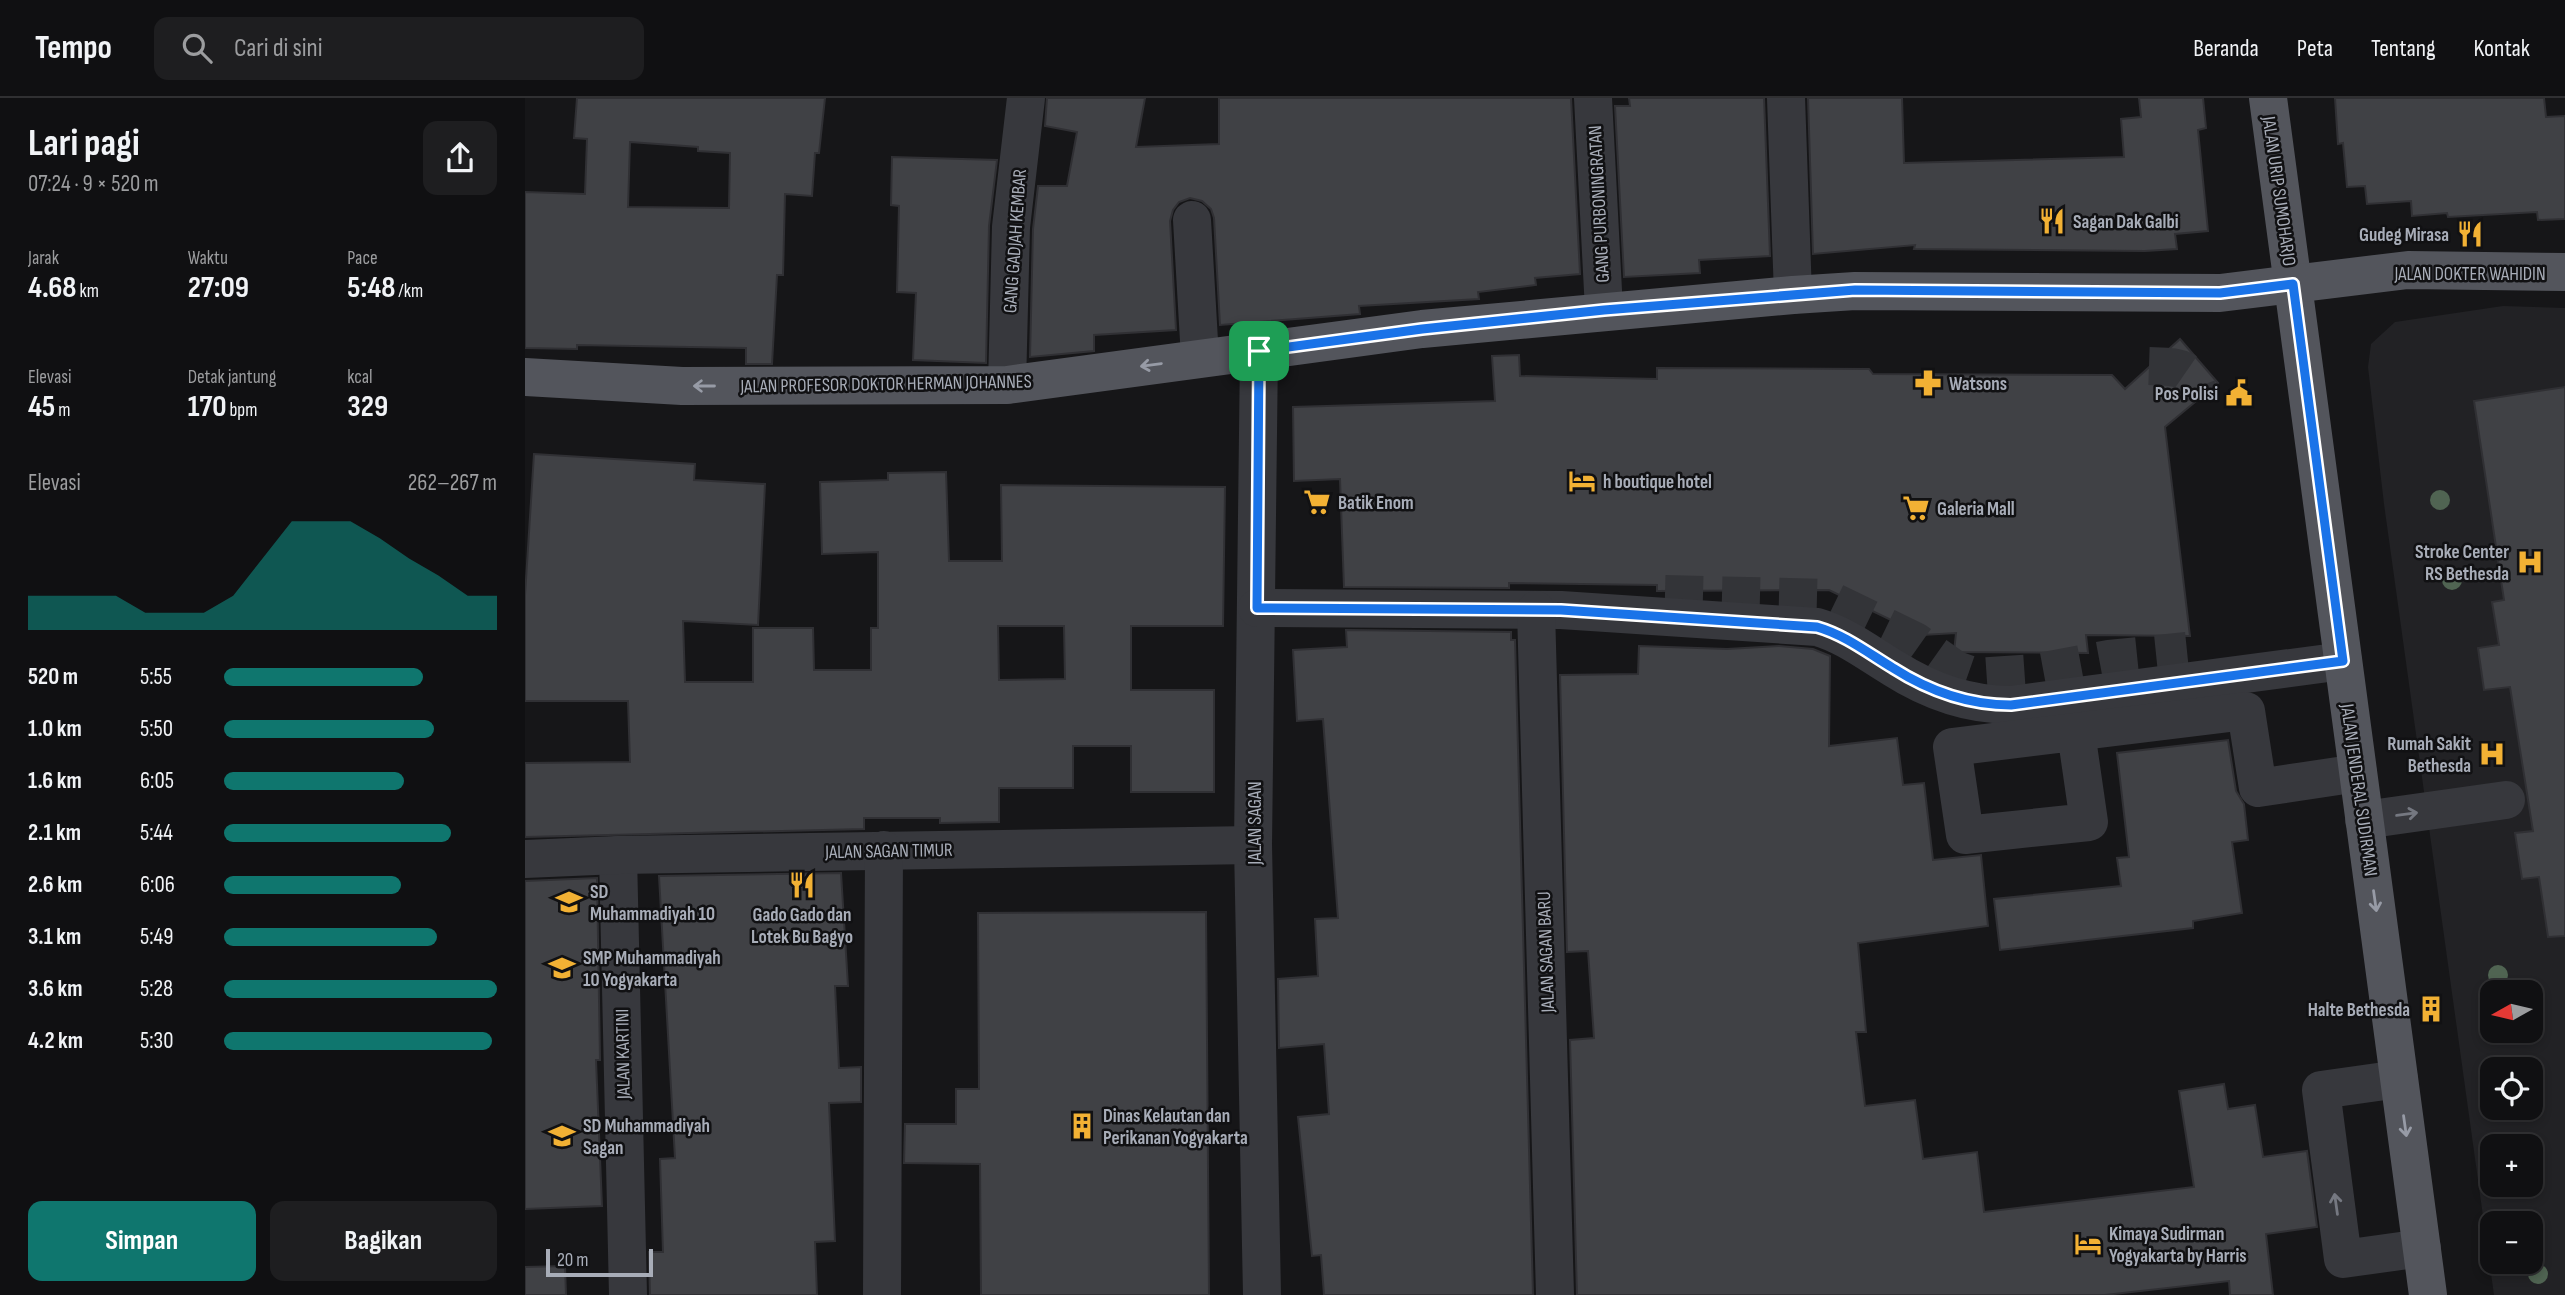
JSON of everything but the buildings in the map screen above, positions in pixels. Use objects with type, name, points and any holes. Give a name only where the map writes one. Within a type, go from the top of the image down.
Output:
[{"type":"main road","name":"JALAN URIP SUMOHARJO","points":[[2268,98],[2293,284]]},
{"type":"main road","name":"JALAN DOKTER WAHIDIN","points":[[2293,284],[2408,270],[2565,272]]},
{"type":"main road","name":"JALAN PROFESOR DOKTOR HERMAN JOHANNES","points":[[525,377],[682,386],[1007,385],[1422,329],[1604,310],[1793,295],[1889,290],[2220,293],[2293,284]]},
{"type":"main road","name":"JALAN JENDERAL SUDIRMAN","points":[[2293,284],[2428,1295]]},
{"type":"street","name":"GANG GADJAH KEMBAR","points":[[1007,385],[1011,227],[1026,98]]},
{"type":"street","name":"GANG PURBONINGRATAN","points":[[1593,98],[1604,310]]},
{"type":"street","points":[[1786,98],[1793,295]]},
{"type":"street","points":[[1192,220],[1200,358]]},
{"type":"street","name":"JALAN SAGAN","points":[[1259,351],[1253,845],[1262,1295]]},
{"type":"street","points":[[1257,608],[1536,610],[1817,627],[1850,640],[1926,687],[1987,705],[2011,705],[2343,661]]},
{"type":"street","name":"JALAN SAGAN BARU","points":[[1536,610],[1555,1295]]},
{"type":"street","points":[[2076,732],[2246,711],[2258,788],[2358,773]]},
{"type":"street","points":[[2364,820],[2506,800]]},
{"type":"street","name":"JALAN SAGAN TIMUR","points":[[525,859],[618,855],[1253,845]]},
{"type":"street","points":[[882,1295],[884,850]]},
{"type":"street","name":"JALAN KARTINI","points":[[618,855],[628,1295]]},
{"type":"street","points":[[2399,1079],[2321,1090],[2322,1103],[2343,1259],[2421,1248]]},
{"type":"shaded area","name":"Rumah Sakit Bethesda","points":[[2503,306],[2565,308],[2565,1295],[2494,1295],[2491,1274],[2543,1274],[2543,1211],[2482,1211],[2480,1197],[2543,1197],[2543,1134],[2480,1134],[2480,1194],[2384,504],[2368,367],[2371,344],[2395,322]]},
{"type":"tunnel","points":[[2149,366],[2183,370],[2193,379],[2200,398]]},
{"type":"tunnel","points":[[1665,594],[1826,598],[1915,641],[1956,670],[1976,677],[2034,673],[2109,659],[2187,651]]},
{"type":"place","name":"Sagan Dak Galbi","points":[[2052,221]]},
{"type":"place","name":"Gudeg Mirasa","points":[[2470,234]]},
{"type":"place","name":"Watsons","points":[[1928,383]]},
{"type":"place","name":"Pos Polisi","points":[[2239,393]]},
{"type":"place","name":"h boutique hotel","points":[[1582,481]]},
{"type":"place","name":"Batik Enom","points":[[1317,502]]},
{"type":"place","name":"Galeria Mall","points":[[1916,508]]},
{"type":"place","name":"Stroke Center RS Bethesda","points":[[2530,562]]},
{"type":"place","name":"Rumah Sakit Bethesda","points":[[2492,754]]},
{"type":"place","name":"Gado Gado dan Lotek Bu Bagyo","points":[[802,885]]},
{"type":"place","name":"SD Muhammadiyah 10","points":[[569,902]]},
{"type":"place","name":"SMP Muhammadiyah 10 Yogyakarta","points":[[562,968]]},
{"type":"place","name":"Halte Bethesda","points":[[2431,1009]]},
{"type":"place","name":"Dinas Kelautan dan Perikanan Yogyakarta","points":[[1082,1126]]},
{"type":"place","name":"SD Muhammadiyah Sagan","points":[[562,1136]]},
{"type":"place","name":"Kimaya Sudirman Yogyakarta by Harris","points":[[2088,1244]]},
{"type":"route","points":[[2293,284],[2343,661],[2011,705],[1987,705],[1955,698],[1926,687],[1850,640],[1817,627],[1561,610],[1257,608],[1259,351],[1422,329],[1604,310],[1855,290],[2220,293],[2293,284]]}]
